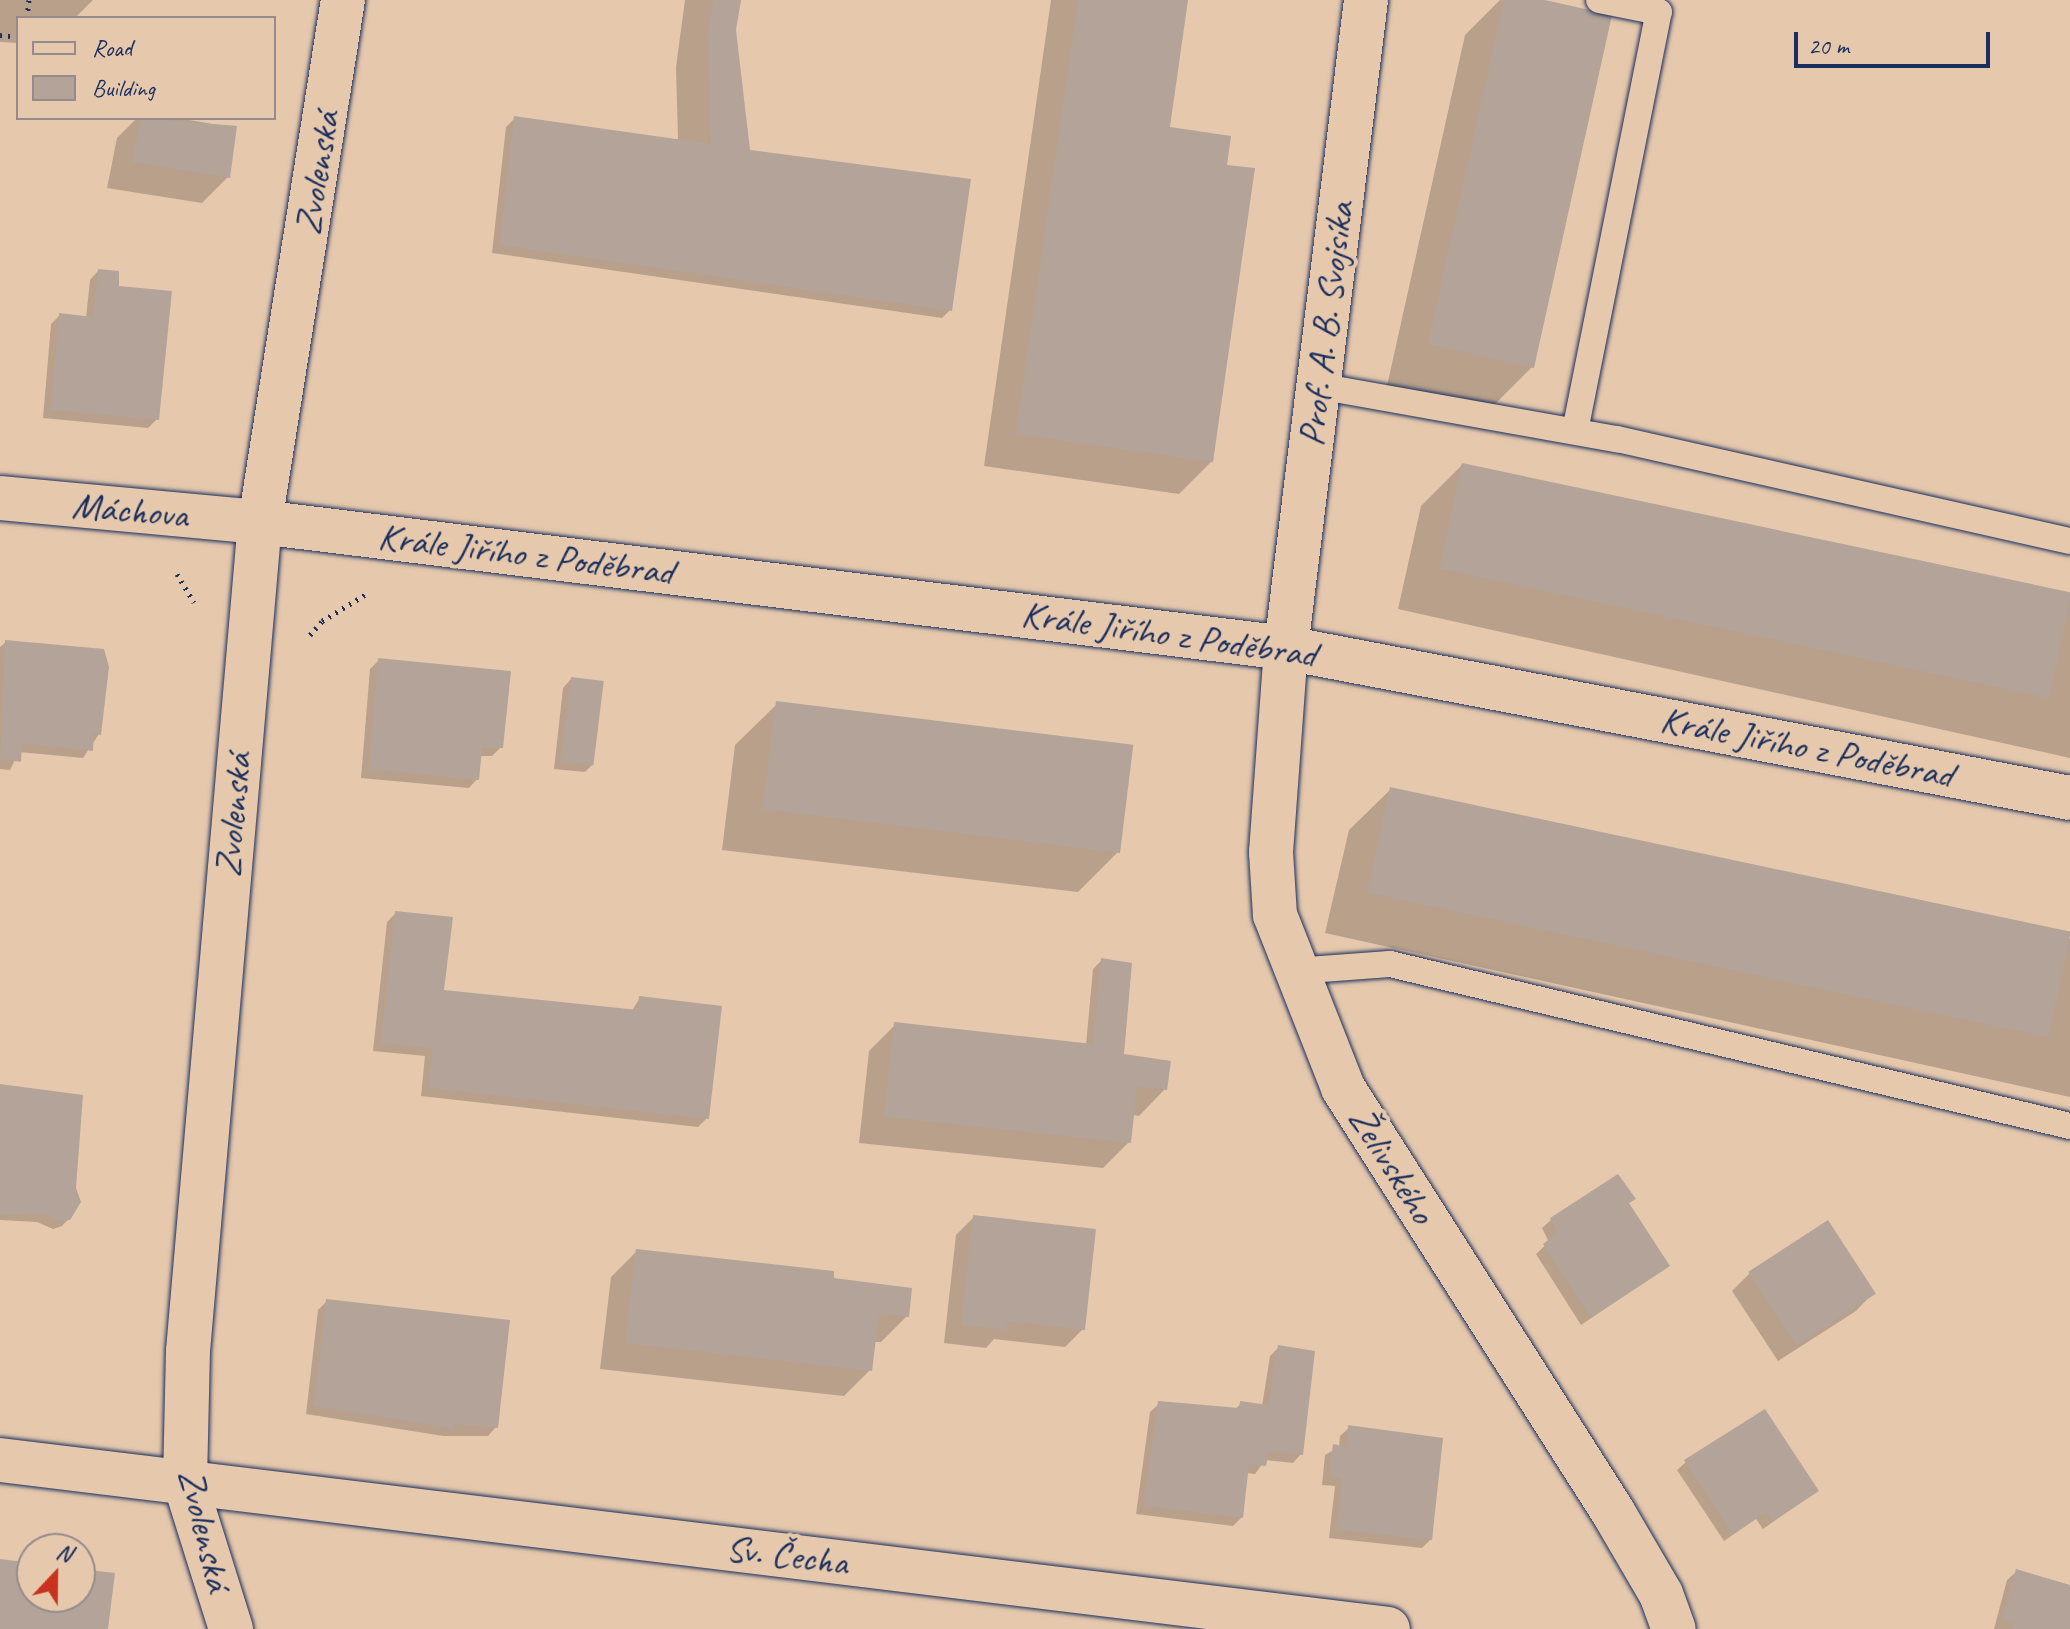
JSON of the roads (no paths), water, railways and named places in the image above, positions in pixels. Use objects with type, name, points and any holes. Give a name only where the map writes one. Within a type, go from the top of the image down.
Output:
[{"type":"street","name":"Zvolenská","points":[[231,1629],[185,1482],[188,1351],[260,522],[343,0]]},
{"type":"street","name":"Prof. A. B. Svojsíka","points":[[1286,648],[1366,0]]},
{"type":"street","name":"Máchova","points":[[0,498],[260,522]]},
{"type":"street","name":"Krále Jiřího z Poděbrad","points":[[260,522],[1286,648],[2070,798]]},
{"type":"street","name":"Želivského","points":[[1286,648],[1271,852],[1275,915],[1294,971],[1343,1088],[1613,1512],[1661,1594],[1674,1629]]},
{"type":"street","name":"Sv. Čecha","points":[[0,1460],[1388,1629]]},
{"type":"lane","points":[[1575,431],[1659,12],[1599,0]]},
{"type":"lane","points":[[1318,386],[1575,431],[2070,541]]},
{"type":"lane","points":[[1294,971],[1390,964],[2070,1126]]}]
